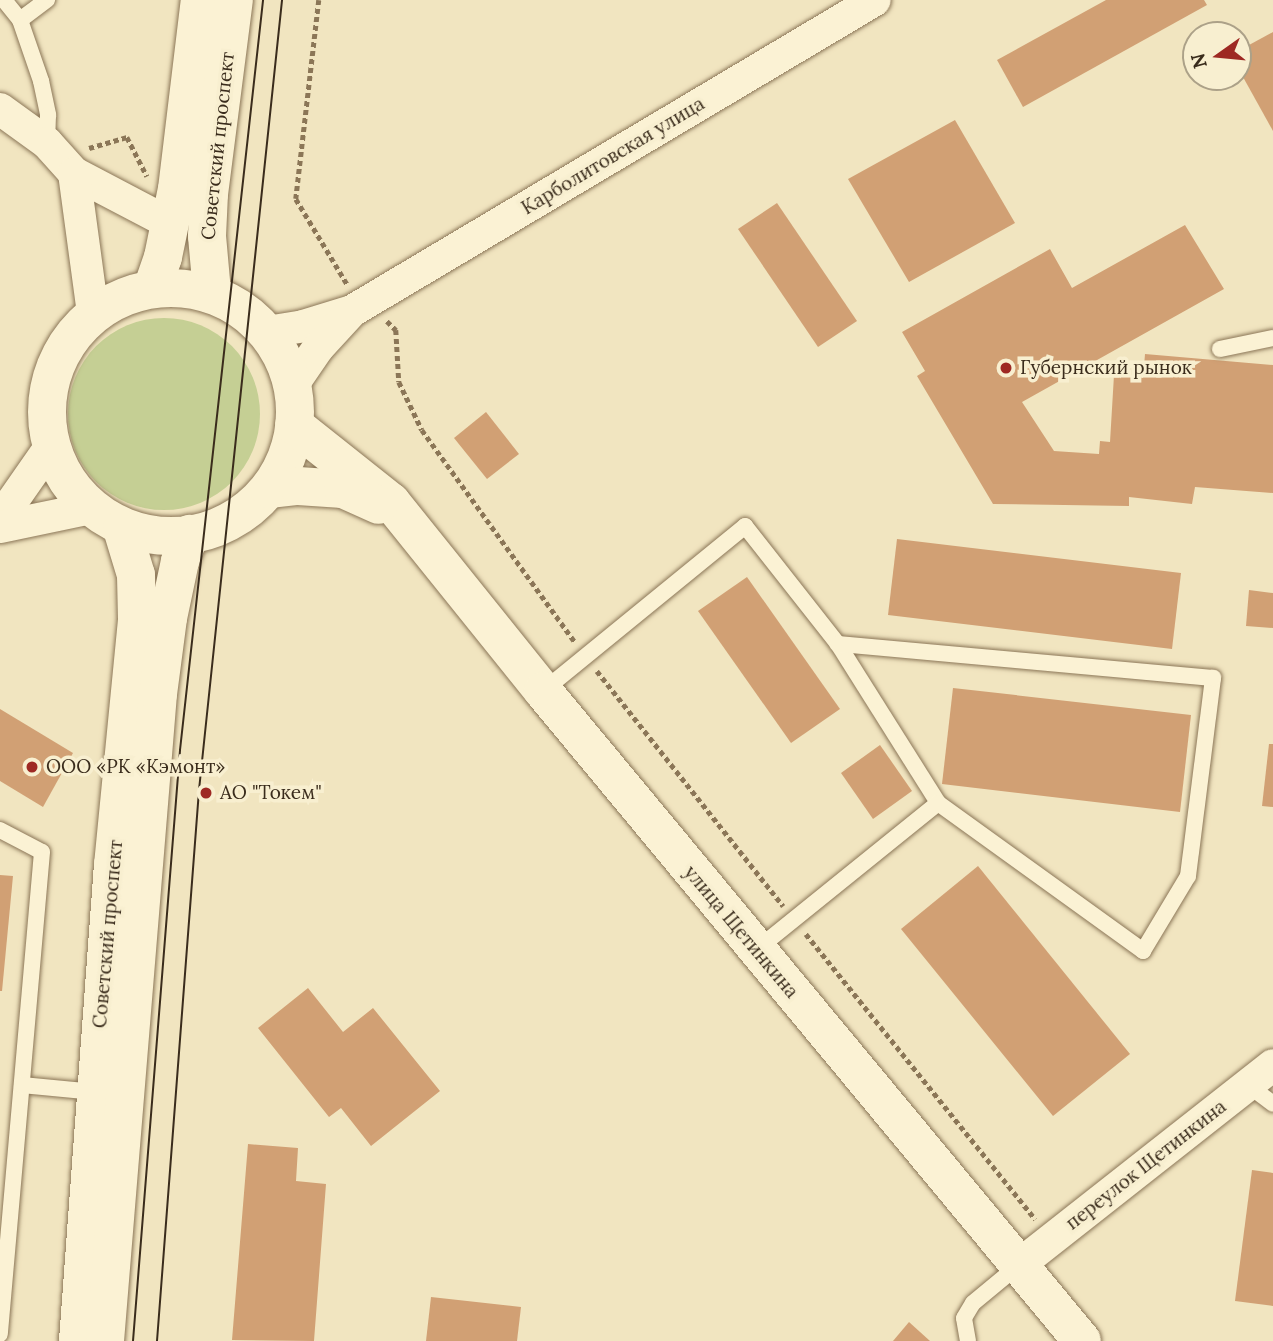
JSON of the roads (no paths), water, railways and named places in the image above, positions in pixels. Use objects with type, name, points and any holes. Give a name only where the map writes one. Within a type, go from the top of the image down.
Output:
[{"type":"main road","name":"Советский проспект","points":[[152,289],[171,224],[200,0]]},
{"type":"main road","name":"Советский проспект","points":[[212,292],[207,255],[209,194],[234,0]]},
{"type":"main road","points":[[183,287],[212,292],[239,307],[267,332],[282,356],[292,386],[294,425],[289,449],[269,489],[256,502],[225,523],[190,534],[146,535],[107,518],[67,480],[51,446],[46,409],[52,373],[68,340],[93,313],[122,298],[152,289],[183,287]]},
{"type":"main road","name":"улица Щетинкина","points":[[294,425],[380,491],[405,520],[542,691],[1082,1341]]},
{"type":"main road","points":[[269,489],[298,486],[343,489],[405,520]]},
{"type":"main road","name":"Советский проспект","points":[[78,1341],[114,853],[137,619],[136,575],[107,518]]},
{"type":"main road","name":"Советский проспект","points":[[105,1341],[158,694],[168,618],[180,561],[190,534]]},
{"type":"street","name":"Карболитовская улица","points":[[267,332],[303,326],[352,311],[875,0]]},
{"type":"street","points":[[0,109],[47,143],[74,173],[171,224]]},
{"type":"street","points":[[74,173],[93,313]]},
{"type":"street","name":"Карболитовская улица","points":[[292,386],[318,348],[352,311]]},
{"type":"street","points":[[0,519],[51,446]]},
{"type":"street","points":[[0,527],[107,518]]},
{"type":"street","name":"переулок Щетинкина","points":[[1019,1265],[1273,1065]]},
{"type":"lane","points":[[4,0],[20,20],[41,81],[48,115],[47,143]]},
{"type":"lane","points":[[20,20],[47,0]]},
{"type":"lane","points":[[1220,349],[1273,338]]},
{"type":"lane","points":[[542,691],[745,526],[838,644],[938,803],[1143,951],[1188,876],[1213,678],[838,644]]},
{"type":"lane","points":[[756,950],[938,803]]},
{"type":"lane","points":[[0,830],[42,852],[0,1334]]},
{"type":"lane","points":[[22,1085],[95,1092]]},
{"type":"lane","points":[[1248,1085],[1273,1104]]},
{"type":"lane","points":[[968,1341],[964,1318],[973,1303],[1019,1265]]},
{"type":"tram line","points":[[133,1341],[180,750],[263,0]]},
{"type":"tram line","points":[[157,1341],[199,790],[282,0]]},
{"type":"place","name":"Губернский рынок","points":[[1006,368]]},
{"type":"place","name":"ООО «РК «Кэмонт»","points":[[32,767]]},
{"type":"place","name":"АО \"Токем\"","points":[[206,793]]}]
